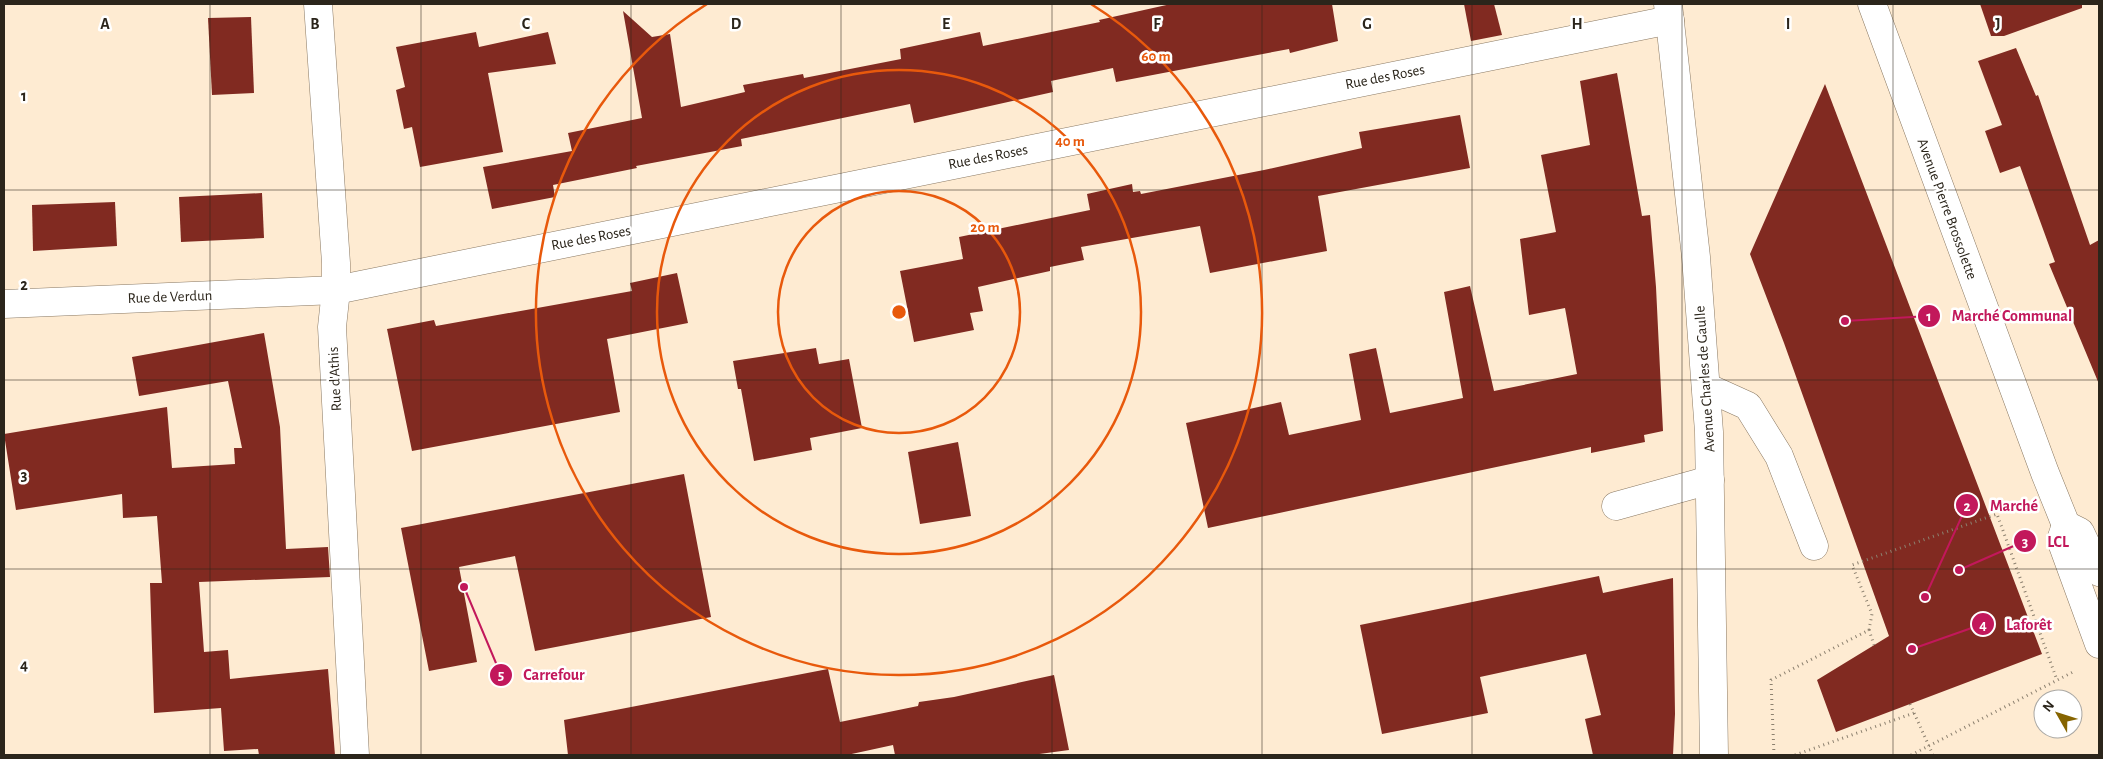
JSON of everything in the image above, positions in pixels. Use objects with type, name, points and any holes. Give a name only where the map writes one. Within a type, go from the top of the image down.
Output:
[{"type":"street","name":"Rue d'Athis","points":[[318,4],[336,290],[332,327],[356,755]]},
{"type":"street","name":"Avenue Pierre Brossolette","points":[[1872,4],[1986,317],[2066,525],[2061,540],[2099,644]]},
{"type":"street","name":"Rue des Roses","points":[[336,290],[1669,12]]},
{"type":"street","name":"Avenue Charles de Gaulle","points":[[1669,12],[1696,257],[1706,387],[1710,480],[1714,755]]},
{"type":"street","name":"Rue de Verdun","points":[[4,304],[336,290]]},
{"type":"street","points":[[1706,387],[1748,406],[1779,456],[1814,546]]},
{"type":"street","points":[[1616,506],[1710,480]]},
{"type":"street","name":"Avenue Pierre Brossolette","points":[[2066,525],[2080,532],[2099,572]]},
{"type":"path","points":[[1874,645],[1868,630],[1872,614],[1852,565],[1997,514],[2057,680]]},
{"type":"path","points":[[1774,755],[1771,680],[1868,630]]},
{"type":"path","points":[[1911,755],[2075,671]]},
{"type":"path","points":[[1910,704],[1933,755]]},
{"type":"path","points":[[1795,755],[1914,713]]},
{"type":"building","points":[[1171,4],[1332,4],[1338,41],[1290,53],[1289,49],[1116,82],[1113,68],[1051,81],[1053,92],[914,123],[910,104],[741,139],[742,146],[636,166],[637,168],[553,185],[555,197],[492,209],[483,167],[572,151],[568,133],[642,118],[623,11],[652,37],[670,34],[681,107],[745,92],[743,85],[803,74],[804,78],[901,59],[900,49],[980,32],[983,46],[1100,22],[1099,20]]},
{"type":"building","points":[[1464,4],[1494,4],[1502,35],[1471,41]]},
{"type":"building","points":[[1980,4],[2082,4],[2082,8],[2004,36],[1991,36]]},
{"type":"building","points":[[251,17],[254,93],[212,95],[208,18]]},
{"type":"building","points":[[476,32],[479,47],[548,32],[556,64],[488,73],[503,152],[420,167],[412,127],[404,129],[396,90],[405,87],[396,47]]},
{"type":"building","points":[[2016,48],[2036,96],[2038,95],[2090,245],[2099,240],[2099,384],[2049,264],[2055,262],[2020,166],[2000,173],[1985,131],[2002,125],[1978,61]]},
{"type":"building","points":[[1617,73],[1642,216],[1650,215],[1656,287],[1663,431],[1644,435],[1645,442],[1591,453],[1591,447],[1208,528],[1186,423],[1281,402],[1289,435],[1361,420],[1349,354],[1376,348],[1390,413],[1463,398],[1444,292],[1470,286],[1494,391],[1577,374],[1565,308],[1529,315],[1520,239],[1556,232],[1541,155],[1590,145],[1580,81]]},
{"type":"building","points":[[1825,84],[2042,654],[1836,732],[1817,680],[1889,636],[1784,343],[1750,254]]},
{"type":"building","points":[[1460,115],[1470,168],[1318,196],[1327,251],[1210,273],[1200,226],[1081,247],[1084,260],[1050,267],[1050,271],[978,287],[983,311],[970,313],[974,330],[914,342],[900,271],[963,259],[959,237],[1090,210],[1087,194],[1132,184],[1133,192],[1140,191],[1141,194],[1264,170],[1362,148],[1359,132]]},
{"type":"building","points":[[262,193],[264,238],[181,242],[179,197]]},
{"type":"building","points":[[115,202],[117,246],[33,251],[32,205]]},
{"type":"building","points":[[677,273],[688,323],[607,339],[620,412],[412,451],[387,329],[434,320],[436,326],[632,291],[630,283]]},
{"type":"building","points":[[264,333],[280,427],[286,549],[328,547],[330,577],[199,582],[204,652],[228,650],[230,679],[328,669],[335,755],[259,755],[258,749],[224,751],[221,708],[154,713],[150,583],[162,583],[157,516],[123,518],[122,494],[16,510],[4,434],[167,407],[172,468],[235,464],[234,448],[242,448],[228,381],[139,396],[132,357]]},
{"type":"building","points":[[816,348],[819,364],[849,359],[862,428],[810,438],[812,450],[754,461],[741,389],[738,389],[733,361]]},
{"type":"building","points":[[958,442],[971,516],[920,524],[908,452]]},
{"type":"building","points":[[684,474],[711,617],[535,651],[515,556],[459,567],[477,662],[429,671],[401,528]]},
{"type":"building","points":[[1599,576],[1603,593],[1673,578],[1675,714],[1673,755],[1593,755],[1585,719],[1601,715],[1586,654],[1480,677],[1488,713],[1382,734],[1360,625]]},
{"type":"building","points":[[828,669],[840,722],[918,706],[919,702],[954,697],[1054,675],[1069,750],[1032,755],[895,755],[893,745],[847,755],[568,755],[564,720]]},
{"type":"place","name":"Marché Communal","points":[[1845,321]]},
{"type":"place","name":"LCL","points":[[1959,570]]},
{"type":"place","name":"Carrefour","points":[[464,587]]},
{"type":"place","name":"Marché","points":[[1925,597]]},
{"type":"place","name":"Laforêt","points":[[1912,649]]}]
